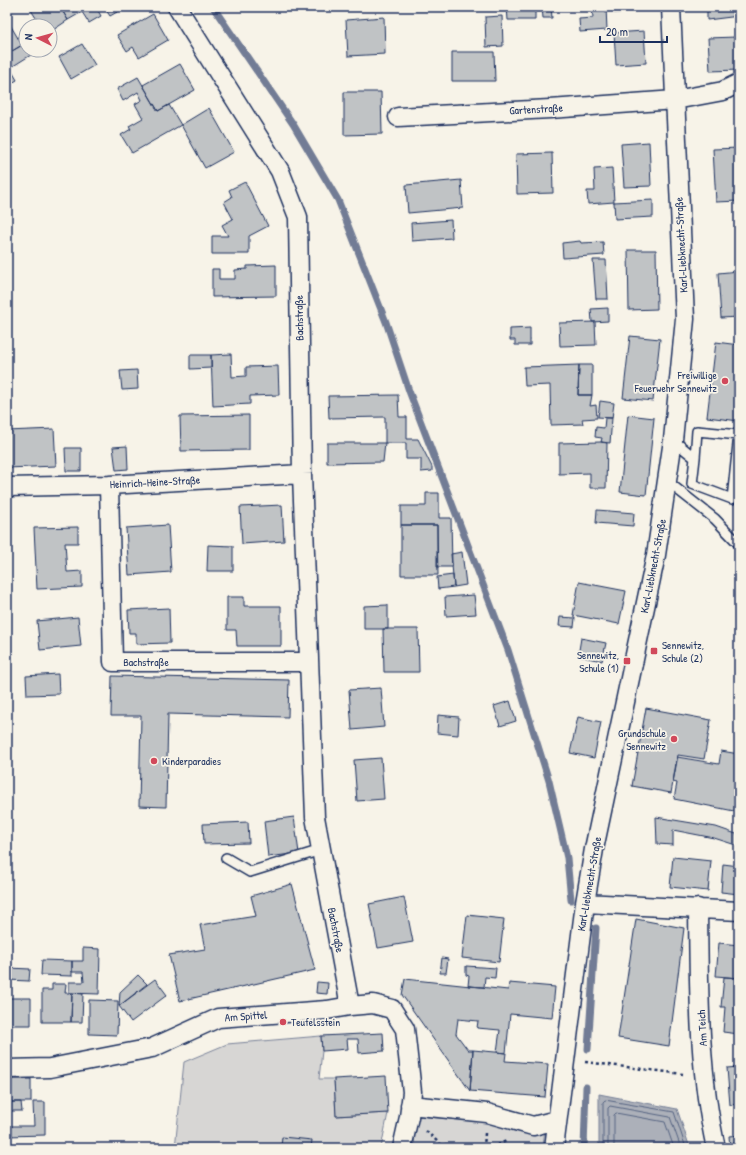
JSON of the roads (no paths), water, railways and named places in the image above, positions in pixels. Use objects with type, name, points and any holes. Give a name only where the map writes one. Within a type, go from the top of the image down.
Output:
[{"type":"street","name":"Bachstraße","points":[[178,7],[280,171],[298,217],[302,474],[315,817],[350,1006]]},
{"type":"street","name":"Karl-Liebknecht-Straße","points":[[554,1148],[585,903],[594,849],[656,555],[673,440],[685,319],[671,7]]},
{"type":"street","name":"Gartenstraße","points":[[398,116],[550,109],[675,100],[723,91],[739,83]]},
{"type":"street","name":"Heinrich-Heine-Straße","points":[[7,487],[110,485],[302,474]]},
{"type":"street","name":"Bachstraße","points":[[110,485],[113,662],[309,662]]},
{"type":"street","points":[[585,903],[739,911]]},
{"type":"street","name":"Am Teich","points":[[698,908],[699,985],[704,1076],[716,1148]]},
{"type":"street","name":"Am Spittel","points":[[7,1069],[50,1068],[152,1048],[218,1018],[327,1010],[373,1004],[392,1009],[405,1029],[412,1092],[402,1148]]},
{"type":"street","points":[[410,1105],[487,1113],[534,1126],[557,1120]]},
{"type":"lane","points":[[697,430],[738,435],[732,499],[692,484],[695,458],[697,430]]},
{"type":"lane","points":[[673,440],[695,458]]},
{"type":"lane","points":[[668,482],[715,519],[739,544]]},
{"type":"lane","points":[[226,858],[250,872],[321,850]]},
{"type":"water","points":[[599,1094],[677,1109],[690,1148],[599,1148]]},
{"type":"waterway","points":[[213,7],[293,124],[338,200],[386,322],[409,391],[508,650],[549,781],[567,858],[571,900]]},
{"type":"waterway","points":[[588,1049],[596,928]]},
{"type":"waterway","points":[[584,1148],[586,1087]]},
{"type":"place","name":"Freiwillige Feuerwehr Sennewitz","points":[[725,381]]},
{"type":"place","name":"Sennewitz, Schule (2)","points":[[654,651]]},
{"type":"place","name":"Sennewitz, Schule (1)","points":[[627,661]]},
{"type":"place","name":"Grundschule Sennewitz","points":[[674,739]]},
{"type":"place","name":"Kinderparadies","points":[[154,761]]},
{"type":"place","name":"Teufelsstein","points":[[283,1022]]}]
